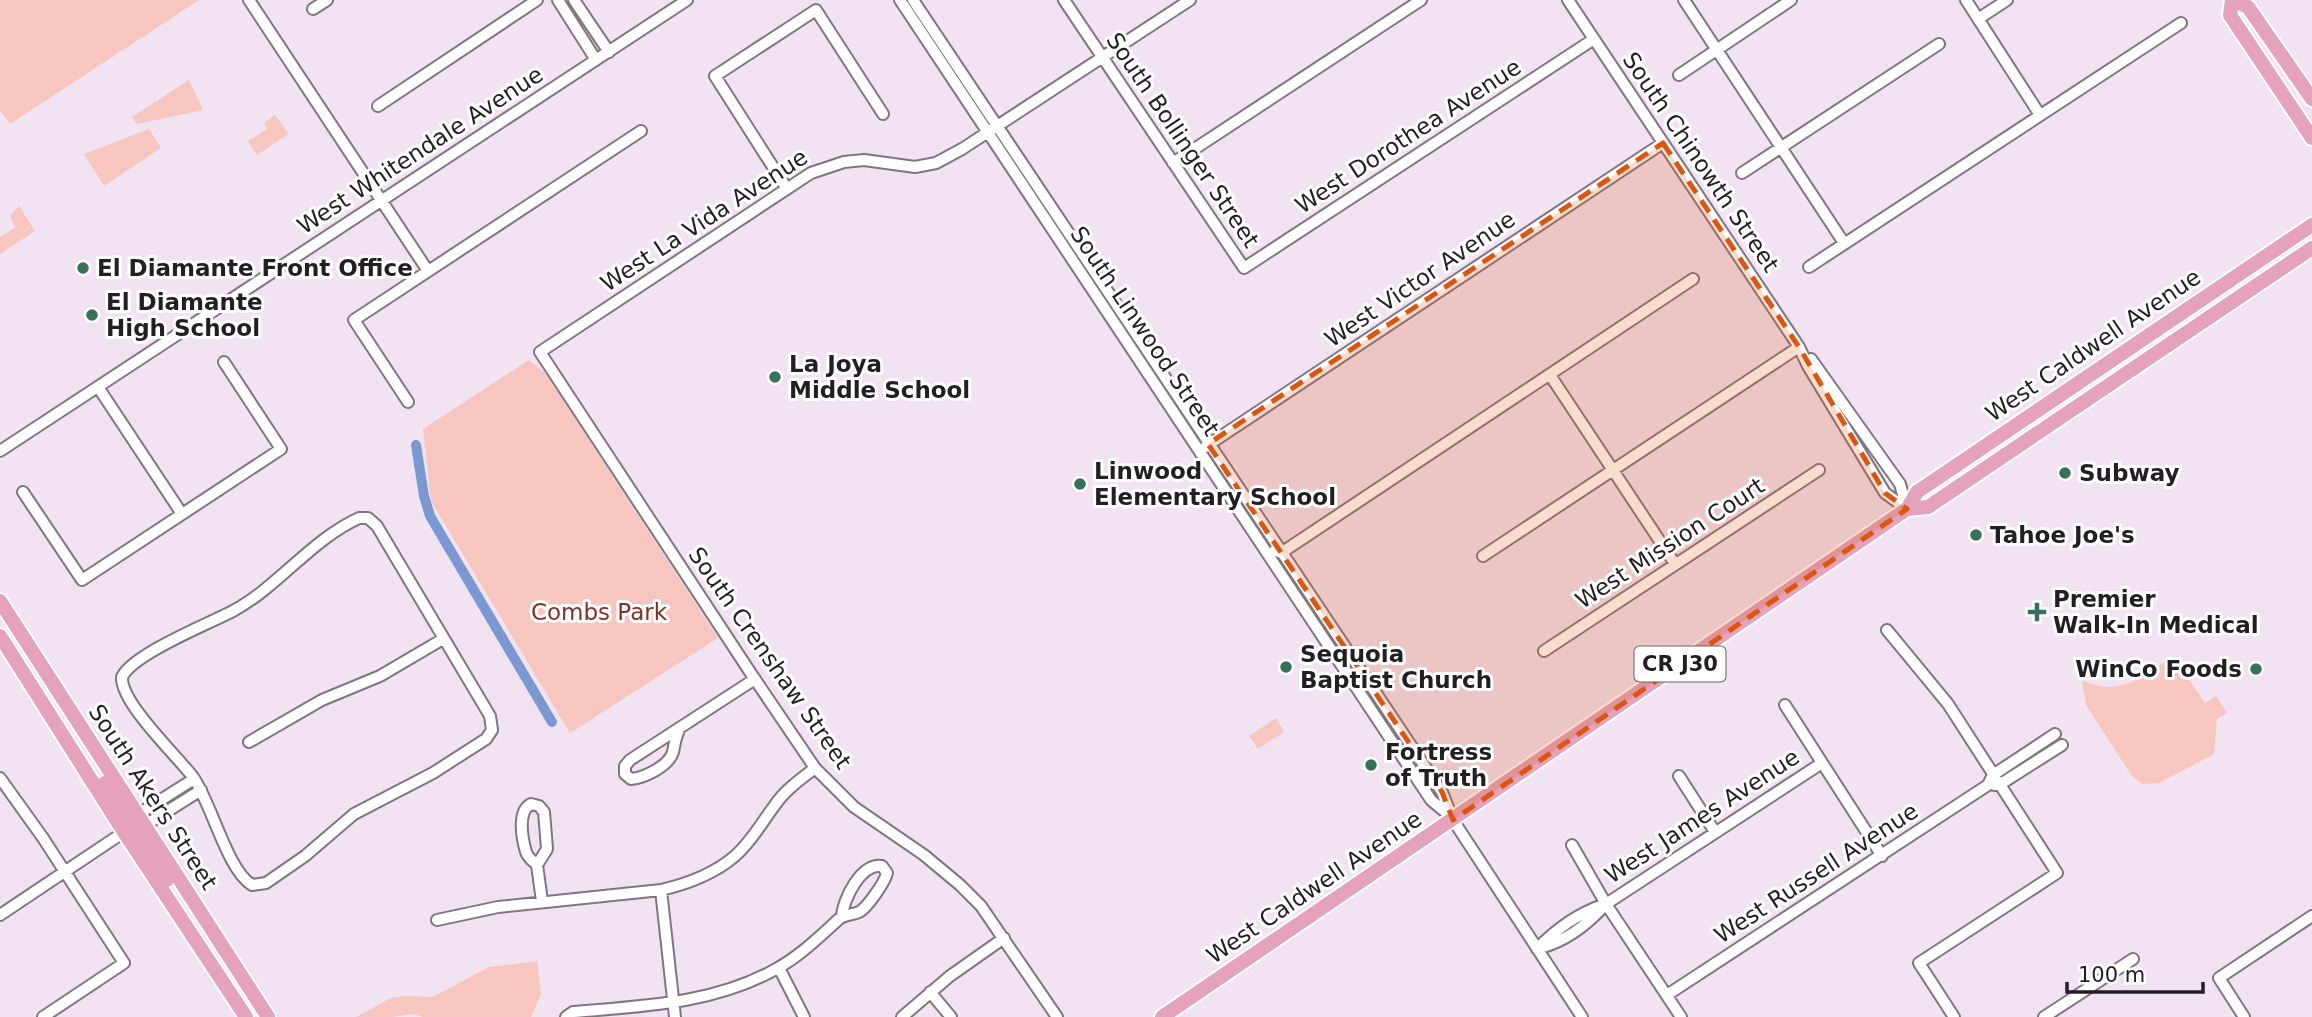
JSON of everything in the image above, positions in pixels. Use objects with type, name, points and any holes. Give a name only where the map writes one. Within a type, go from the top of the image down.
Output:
[{"type":"main road","points":[[2312,99],[2248,7],[2233,0],[2230,15],[2312,138]]},
{"type":"main road","name":"West Caldwell Avenue","points":[[1162,1017],[1907,509],[1917,492],[2312,225]]},
{"type":"main road","name":"West Caldwell Avenue","points":[[1907,509],[1928,507],[2312,248]]},
{"type":"main road","points":[[2076,405],[2076,397],[2081,391],[2162,336],[2177,315]]},
{"type":"main road","name":"South Akers Street","points":[[0,601],[268,1017]]},
{"type":"main road","name":"South Akers Street","points":[[0,636],[124,831],[246,1015]]},
{"type":"main road","points":[[64,737],[90,762],[128,820],[138,826],[141,820]]},
{"type":"main road","points":[[124,831],[132,832],[139,838],[174,891],[201,915]]},
{"type":"street","points":[[249,0],[428,271]]},
{"type":"street","points":[[313,9],[327,0]]},
{"type":"street","points":[[378,106],[537,0]]},
{"type":"street","points":[[558,0],[596,60]]},
{"type":"street","points":[[574,0],[609,51]]},
{"type":"street","name":"West Whitendale Avenue","points":[[0,451],[687,0]]},
{"type":"street","name":"South Linwood Street","points":[[900,0],[1141,344],[1234,502],[1431,800],[1454,820]]},
{"type":"street","name":"South Linwood Street","points":[[913,0],[1078,269],[1281,553],[1441,792],[1454,820],[1582,1017]]},
{"type":"street","name":"South Bollinger Street","points":[[1064,0],[1244,268]]},
{"type":"street","name":"West La Vida Avenue","points":[[540,352],[811,173],[844,162],[864,160],[915,167],[936,163],[992,130],[1190,0]]},
{"type":"street","points":[[1173,163],[1421,0]]},
{"type":"street","name":"South Chinowth Street","points":[[1569,0],[1799,347],[1885,493],[1907,509]]},
{"type":"street","points":[[1684,0],[1844,243]]},
{"type":"street","points":[[1679,75],[1791,0]]},
{"type":"street","points":[[1966,0],[2040,115]]},
{"type":"street","points":[[1978,19],[2007,0]]},
{"type":"street","points":[[787,189],[715,76],[816,10],[883,114]]},
{"type":"street","points":[[1809,267],[2181,23]]},
{"type":"street","name":"West Dorothea Avenue","points":[[1244,268],[1594,39]]},
{"type":"street","points":[[1742,173],[1939,44]]},
{"type":"street","points":[[408,402],[354,320],[641,131]]},
{"type":"street","name":"West Victor Avenue","points":[[1204,448],[1663,143]]},
{"type":"street","points":[[1078,269],[1087,272],[1127,330],[1141,344]]},
{"type":"street","points":[[1234,502],[1271,548],[1281,553],[1693,279]]},
{"type":"street","points":[[1483,556],[1799,347]]},
{"type":"street","name":"South Chinowth Street","points":[[1799,347],[1814,362],[1900,484],[1907,509]]},
{"type":"street","name":"South Crenshaw Street","points":[[540,352],[815,768],[854,807],[924,855],[981,906],[1057,1017]]},
{"type":"street","points":[[23,492],[82,580],[281,449],[224,362]]},
{"type":"street","points":[[1550,375],[1675,564]]},
{"type":"street","points":[[98,387],[183,514]]},
{"type":"street","name":"West Mission Court","points":[[1544,651],[1819,470]]},
{"type":"street","points":[[362,517],[368,518],[377,526],[443,639],[490,716],[493,728],[490,734],[426,777],[362,809],[265,884],[254,885],[246,881],[194,779],[147,724],[123,688],[122,677],[130,667],[173,640],[250,600],[302,555],[362,517]]},
{"type":"street","points":[[1887,629],[1948,704],[1994,781],[2057,873],[1919,963],[1954,1017]]},
{"type":"street","points":[[249,742],[322,700],[370,682],[443,639]]},
{"type":"street","points":[[679,730],[668,761],[640,779],[631,779],[625,774],[625,766],[630,760],[755,679]]},
{"type":"street","points":[[1785,705],[1882,856]]},
{"type":"street","name":"West Russell Avenue","points":[[1667,996],[1994,781],[2055,734]]},
{"type":"street","name":"West Russell Avenue","points":[[1994,781],[2062,745]]},
{"type":"street","name":"West James Avenue","points":[[1537,949],[1554,932],[1587,910],[1606,904],[1822,763]]},
{"type":"street","points":[[437,920],[467,912],[542,901],[680,886],[711,873],[734,857],[755,835],[776,802],[815,768]]},
{"type":"street","points":[[1679,776],[1715,832]]},
{"type":"street","points":[[141,820],[162,799],[194,779]]},
{"type":"street","points":[[1,780],[66,872],[124,963],[43,1017]]},
{"type":"street","points":[[141,820],[169,810],[201,790]]},
{"type":"street","points":[[162,799],[169,810]]},
{"type":"street","points":[[537,865],[547,849],[544,812],[539,806],[531,804],[524,808],[522,814],[526,852],[537,865],[542,901]]},
{"type":"street","points":[[0,915],[124,831]]},
{"type":"street","points":[[1572,845],[1606,904],[1681,1017]]},
{"type":"street","points":[[566,1017],[573,1013],[673,1002],[726,992],[779,968],[828,932],[842,917],[847,895],[867,869],[874,865],[882,866],[887,873],[886,880],[864,908],[842,917]]},
{"type":"street","points":[[661,890],[675,1017]]},
{"type":"street","points":[[2244,1017],[2219,978],[2312,916]]},
{"type":"street","points":[[902,1017],[930,992],[1004,939]]},
{"type":"street","points":[[2044,1017],[2133,959]]},
{"type":"street","points":[[779,968],[804,1017]]},
{"type":"street","points":[[930,992],[951,1017]]},
{"type":"highlighted area","points":[[1663,143],[1799,347],[1885,493],[1907,509],[1453,820],[1442,792],[1208,444]]},
{"type":"green space","points":[[0,0],[199,0],[10,124],[0,110]]},
{"type":"green space","points":[[189,80],[203,110],[137,124],[132,117]]},
{"type":"green space","points":[[275,115],[289,134],[257,155],[248,141],[267,129],[264,123]]},
{"type":"green space","points":[[149,129],[161,148],[104,186],[84,154]]},
{"type":"green space","points":[[19,206],[35,231],[0,254],[0,237],[15,228],[10,216]]},
{"type":"green space","name":"Combs Park","points":[[529,360],[546,374],[718,638],[570,733],[431,501],[423,429]]},
{"type":"green space","points":[[2173,656],[2205,703],[2216,696],[2227,713],[2217,719],[2214,754],[2159,783],[2142,784],[2132,776],[2086,705],[2082,683],[2084,681],[2097,686],[2121,686],[2142,677]]},
{"type":"green space","points":[[1276,718],[1284,732],[1258,749],[1249,736]]},
{"type":"green space","points":[[537,961],[541,994],[531,1017],[423,1017],[414,1014],[356,1017],[391,998],[433,997],[489,967]]},
{"type":"waterway","points":[[416,445],[430,516],[552,722]]},
{"type":"place","name":"El Diamante Front Office","points":[[83,268]]},
{"type":"place","name":"El Diamante High School","points":[[92,315]]},
{"type":"place","name":"La Joya Middle School","points":[[775,377]]},
{"type":"place","name":"Subway","points":[[2065,473]]},
{"type":"place","name":"Linwood Elementary School","points":[[1080,484]]},
{"type":"place","name":"Tahoe Joe's","points":[[1976,535]]},
{"type":"place","name":"Premier Walk-In Medical","points":[[2037,612]]},
{"type":"place","name":"Sequoia Baptist Church","points":[[1286,667]]},
{"type":"place","name":"WinCo Foods","points":[[2256,669]]},
{"type":"place","name":"Fortress of Truth","points":[[1371,765]]}]
